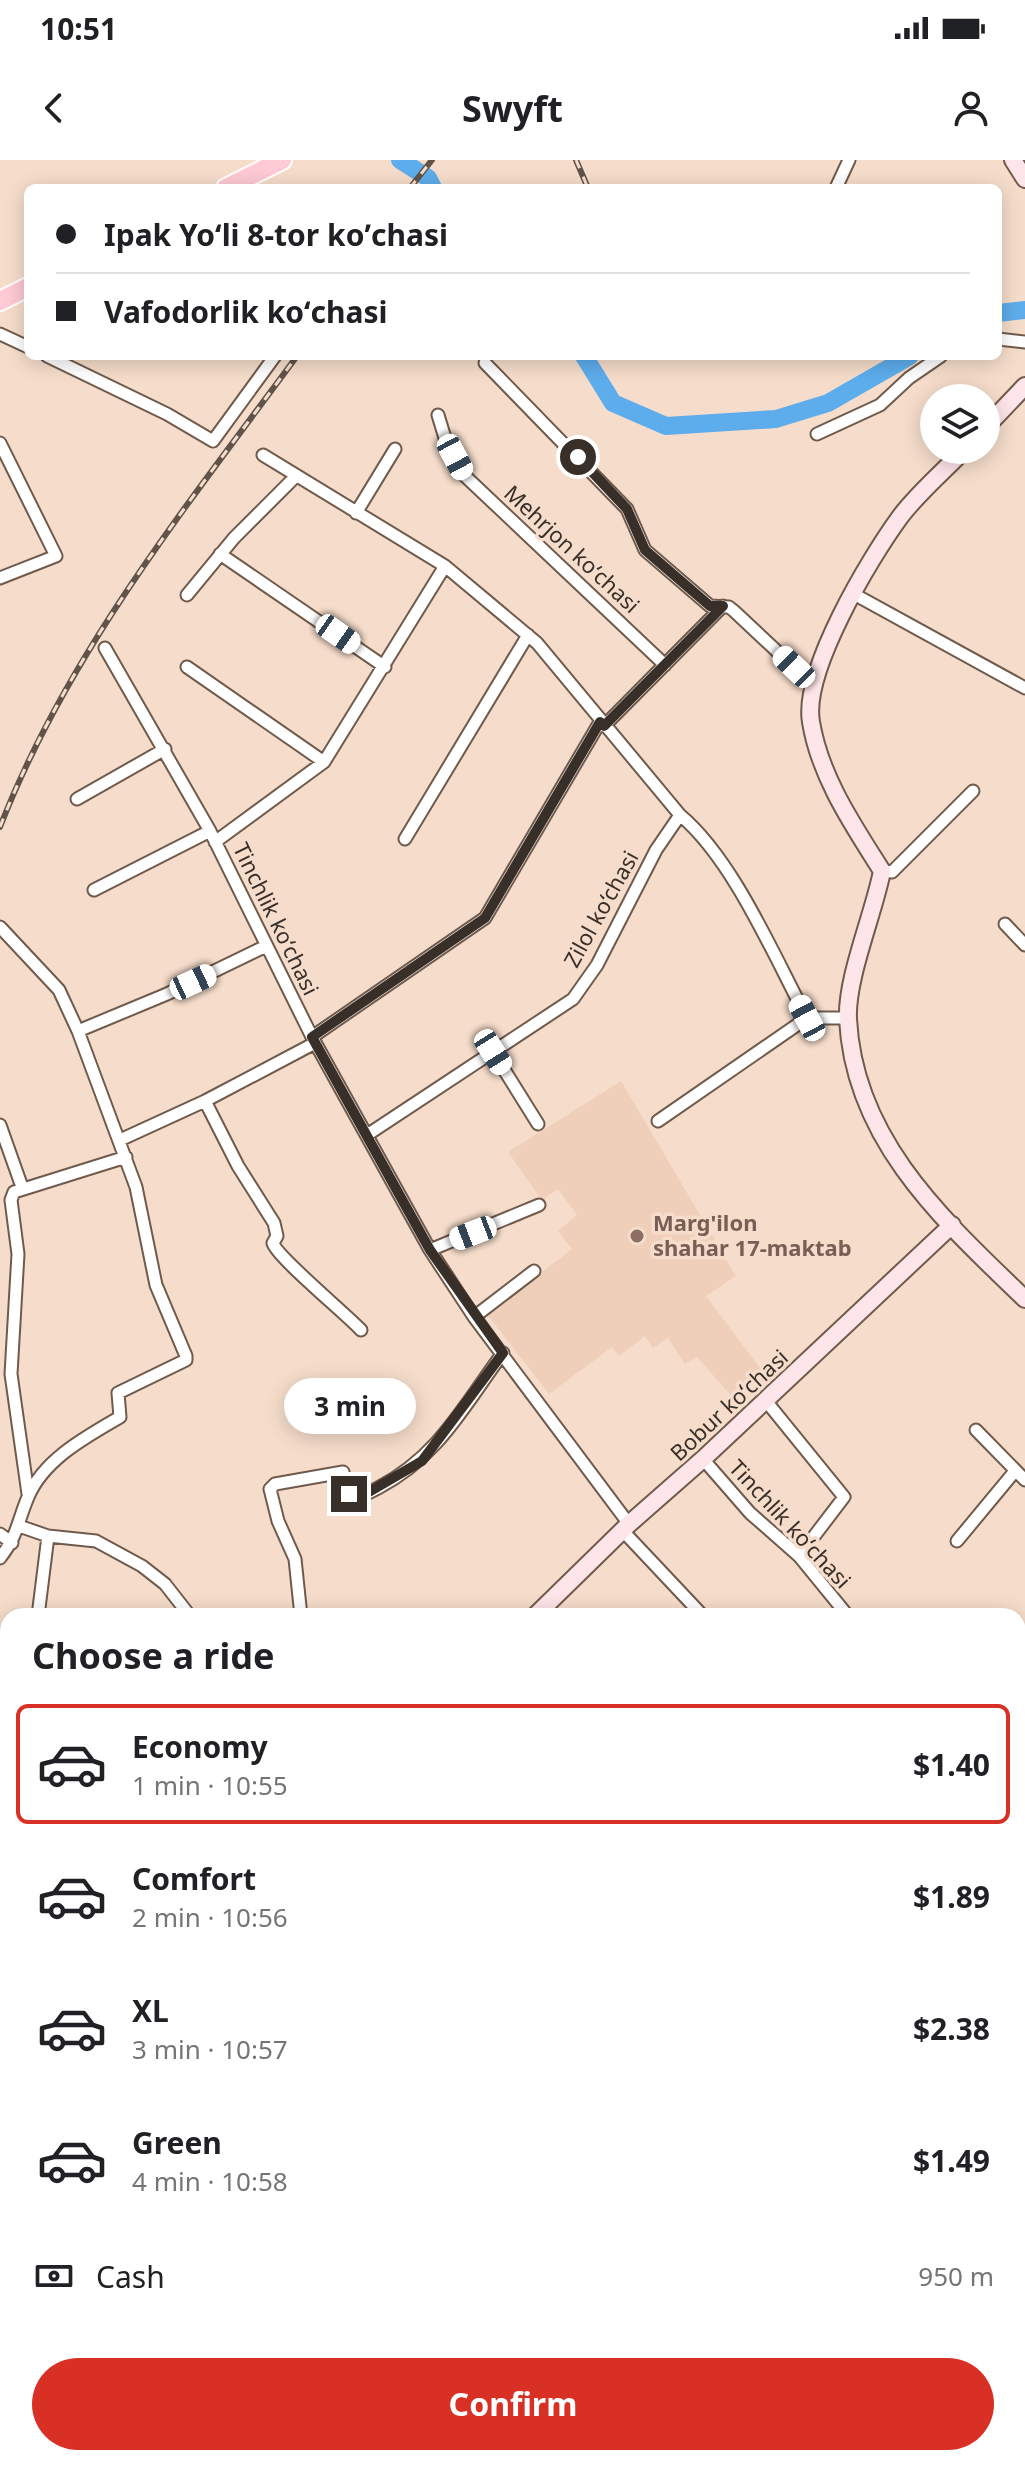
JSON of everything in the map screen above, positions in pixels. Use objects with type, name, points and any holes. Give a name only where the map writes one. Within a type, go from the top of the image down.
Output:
[{"type":"main road","points":[[234,184],[282,160]]},
{"type":"main road","points":[[0,301],[24,289]]},
{"type":"street","points":[[838,184],[849,160]]},
{"type":"street","points":[[1013,160],[1025,179]]},
{"type":"street","points":[[0,334],[24,345]]},
{"type":"street","points":[[1002,339],[1025,342]]},
{"type":"street","points":[[55,360],[167,414],[213,441],[272,360]]},
{"type":"street","points":[[817,434],[880,405],[909,378],[935,360]]},
{"type":"street","points":[[485,363],[532,415],[601,478],[627,509],[645,550],[710,606],[723,606],[734,611],[814,686]]},
{"type":"street","points":[[1000,412],[1025,386]]},
{"type":"street","name":"Mehrjon koʻchasi","points":[[438,415],[445,438],[465,476],[665,665]]},
{"type":"street","points":[[0,578],[56,556],[1,445]]},
{"type":"street","points":[[356,513],[395,449]]},
{"type":"street","points":[[263,455],[445,566],[528,635],[680,815],[693,825],[744,897],[807,1018]]},
{"type":"street","points":[[950,464],[901,515],[852,593],[814,686],[810,721],[838,801],[882,871],[851,990],[848,1018],[868,1106],[901,1170],[1025,1299]]},
{"type":"street","points":[[187,595],[220,554],[296,476]]},
{"type":"street","points":[[220,554],[385,667]]},
{"type":"street","points":[[94,890],[213,836],[324,762],[445,566]]},
{"type":"street","points":[[852,593],[1025,688]]},
{"type":"street","points":[[120,1140],[205,1101],[314,1040],[485,918],[602,724],[723,606]]},
{"type":"street","points":[[405,839],[528,635]]},
{"type":"street","name":"Tinchlik koʻchasi","points":[[105,648],[213,836],[314,1040],[430,1250],[474,1317],[503,1353],[626,1528],[696,1608]]},
{"type":"street","points":[[187,667],[324,762]]},
{"type":"street","points":[[77,799],[165,749]]},
{"type":"street","points":[[882,871],[892,872],[973,791]]},
{"type":"street","name":"Zilol ko‘chasi","points":[[367,1135],[573,999],[597,965],[656,850],[680,815]]},
{"type":"street","points":[[1005,924],[1025,945]]},
{"type":"street","points":[[0,927],[59,990],[78,1031],[136,1187],[156,1285],[186,1360],[118,1393],[120,1417],[64,1451],[28,1494]]},
{"type":"street","points":[[78,1031],[167,994],[266,946]]},
{"type":"street","points":[[658,1121],[807,1018],[848,1018]]},
{"type":"street","points":[[493,1052],[538,1124]]},
{"type":"street","points":[[205,1101],[238,1166],[274,1223],[277,1236],[273,1243],[279,1256],[361,1330]]},
{"type":"street","points":[[0,1125],[22,1187]]},
{"type":"street","points":[[0,1558],[12,1543],[28,1494],[11,1374],[18,1254],[11,1200],[14,1192],[22,1187],[126,1157]]},
{"type":"street","points":[[430,1250],[539,1205]]},
{"type":"street","name":"Bobur koʻchasi","points":[[547,1608],[626,1528],[952,1225]]},
{"type":"street","points":[[474,1317],[534,1271]]},
{"type":"street","points":[[300,1608],[295,1559],[278,1521],[270,1489],[275,1484],[343,1472],[349,1494],[362,1496],[406,1473],[439,1441],[503,1353]]},
{"type":"street","points":[[766,1401],[844,1497],[799,1556]]},
{"type":"street","points":[[976,1430],[1025,1480]]},
{"type":"street","name":"Tinchlik koʻchasi","points":[[703,1459],[750,1513],[799,1556],[841,1608]]},
{"type":"street","points":[[957,1541],[1015,1471]]},
{"type":"street","points":[[19,1526],[48,1536],[96,1541],[142,1566],[165,1584],[184,1608]]},
{"type":"street","points":[[0,1534],[12,1543]]},
{"type":"street","points":[[39,1608],[48,1536]]},
{"type":"shaded area","name":"Marg'ilon shahar 17-maktab","points":[[621,1081],[736,1276],[706,1296],[763,1372],[735,1400],[697,1357],[685,1364],[668,1338],[653,1348],[645,1336],[619,1356],[612,1347],[549,1394],[487,1314],[572,1249],[558,1231],[577,1215],[558,1189],[542,1200],[508,1152]]},
{"type":"waterway","points":[[400,160],[428,178],[431,184]]},
{"type":"waterway","points":[[1002,313],[1025,310]]},
{"type":"waterway","points":[[586,360],[613,403],[666,426],[776,419],[828,403],[903,360]]},
{"type":"railway","points":[[413,184],[432,160]]},
{"type":"railway","points":[[576,160],[586,184]]},
{"type":"railway","points":[[0,827],[28,763],[95,641],[173,525],[294,360]]},
{"type":"place","name":"Marg'ilon shahar 17-maktab","points":[[637,1236]]},
{"type":"route","points":[[349,1494],[362,1496],[422,1461],[503,1353],[474,1317],[430,1250],[312,1037],[485,918],[600,722],[604,726],[723,606],[710,606],[645,550],[627,509],[578,457]]}]
